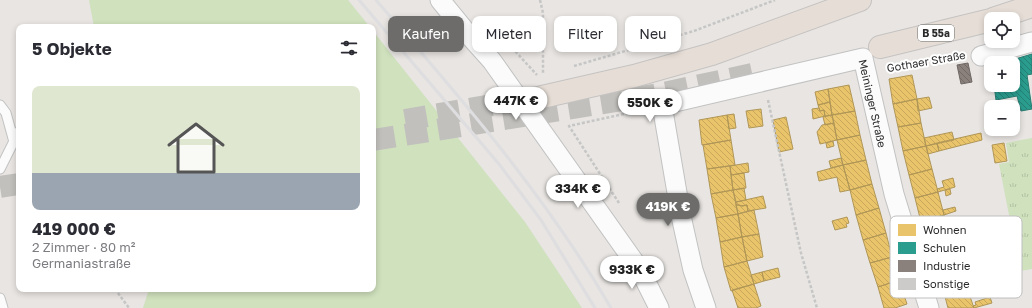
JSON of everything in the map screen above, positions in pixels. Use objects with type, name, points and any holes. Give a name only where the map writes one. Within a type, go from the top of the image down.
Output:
[{"type":"highway","points":[[542,97],[634,76],[712,54],[860,0]]},
{"type":"highway","name":"B 55a","points":[[1014,12],[1032,6]]},
{"type":"highway","name":"B 55a","points":[[880,47],[984,21]]},
{"type":"street","points":[[440,0],[499,70],[640,270],[659,308]]},
{"type":"street","name":"Gothaer Straße","points":[[981,56],[1032,42]]},
{"type":"street","name":"Meininger Straße","points":[[662,105],[863,58],[894,194],[901,216]]},
{"type":"street","points":[[662,105],[681,216],[691,262],[706,308]]},
{"type":"street","name":"Meininger Straße","points":[[926,298],[929,308]]},
{"type":"lane","points":[[0,105],[6,113],[14,142]]},
{"type":"lane","points":[[0,169],[16,138]]},
{"type":"lane","points":[[0,298],[3,308]]},
{"type":"path","points":[[540,0],[543,13],[543,74]]},
{"type":"path","points":[[573,66],[694,31],[775,0]]},
{"type":"path","name":"Gothaer Straße","points":[[908,64],[967,53],[981,56]]},
{"type":"path","points":[[532,76],[550,72]]},
{"type":"path","points":[[764,81],[801,254],[817,308]]},
{"type":"path","points":[[569,126],[662,105]]},
{"type":"path","points":[[117,292],[129,308]]},
{"type":"green space","points":[[89,0],[348,0],[368,24],[93,24]]},
{"type":"green space","points":[[376,35],[388,50],[388,52],[390,52],[525,222],[582,308],[143,308],[148,292],[376,292]]},
{"type":"green space","points":[[1032,138],[1032,269],[1022,271],[1022,216],[1009,216],[999,164],[1009,162],[1006,143]]},
{"type":"building: Wohnen","points":[[912,75],[917,99],[893,104],[889,79]]},
{"type":"building: Wohnen","points":[[849,85],[855,111],[832,115],[828,89]]},
{"type":"building: Wohnen","points":[[828,89],[830,102],[818,105],[815,92]]},
{"type":"building: Wohnen","points":[[929,97],[932,108],[918,111],[917,99]]},
{"type":"building: Wohnen","points":[[917,99],[921,123],[898,127],[893,104]]},
{"type":"building: Wohnen","points":[[830,102],[832,115],[825,116],[824,110],[820,111],[818,105]]},
{"type":"building: Wohnen","points":[[819,108],[820,111],[824,110],[825,116],[813,119],[812,109]]},
{"type":"building: Wohnen","points":[[761,109],[763,126],[749,128],[746,111]]},
{"type":"building: Wohnen","points":[[855,111],[860,135],[837,140],[832,115]]},
{"type":"building: Wohnen","points":[[734,114],[736,128],[729,129],[727,115]]},
{"type":"building: Wohnen","points":[[727,115],[731,140],[702,145],[699,120]]},
{"type":"building: Wohnen","points":[[832,115],[834,123],[825,125],[823,117]]},
{"type":"building: Wohnen","points":[[786,117],[793,149],[779,152],[773,120]]},
{"type":"building: Wohnen","points":[[834,123],[837,140],[820,144],[817,132],[822,125]]},
{"type":"building: Wohnen","points":[[921,123],[926,146],[903,151],[898,127]]},
{"type":"building: Wohnen","points":[[952,132],[954,140],[926,146],[924,138]]},
{"type":"building: Wohnen","points":[[981,133],[982,140],[939,151],[937,143]]},
{"type":"building: Wohnen","points":[[860,135],[866,160],[843,165],[837,140]]},
{"type":"building: Wohnen","points":[[731,140],[735,165],[707,169],[703,145]]},
{"type":"building: Wohnen","points":[[833,141],[834,146],[827,148],[826,143]]},
{"type":"building: Wohnen","points":[[937,143],[939,151],[928,154],[926,146]]},
{"type":"building: Wohnen","points":[[1004,143],[1007,161],[995,163],[992,145]]},
{"type":"building: Wohnen","points":[[926,146],[932,169],[909,175],[903,151]]},
{"type":"building: Wohnen","points":[[841,158],[843,165],[831,168],[829,161]]},
{"type":"building: Wohnen","points":[[866,160],[872,184],[850,190],[843,165]]},
{"type":"building: Wohnen","points":[[748,163],[749,172],[731,175],[730,166]]},
{"type":"building: Wohnen","points":[[843,165],[850,190],[840,192],[837,177],[819,181],[817,172]]},
{"type":"building: Wohnen","points":[[730,166],[733,190],[711,194],[707,169]]},
{"type":"building: Wohnen","points":[[932,169],[938,192],[915,198],[909,175]]},
{"type":"building: Wohnen","points":[[744,173],[746,188],[733,190],[731,175]]},
{"type":"building: Wohnen","points":[[953,178],[955,187],[938,192],[937,189],[944,187],[942,181]]},
{"type":"building: Wohnen","points":[[872,184],[879,208],[856,215],[850,190]]},
{"type":"building: Wohnen","points":[[744,188],[746,200],[736,202],[733,190]]},
{"type":"building: Wohnen","points":[[950,189],[951,194],[946,196],[945,190]]},
{"type":"building: Wohnen","points":[[733,190],[738,214],[716,218],[711,194]]},
{"type":"building: Wohnen","points":[[938,192],[944,215],[920,216],[915,198]]},
{"type":"building: Wohnen","points":[[763,196],[766,208],[748,211],[747,205],[736,205],[736,202]]},
{"type":"building: Wohnen","points":[[736,205],[747,205],[748,211],[738,214]]},
{"type":"building: Wohnen","points":[[955,207],[956,211],[944,215],[943,210]]},
{"type":"building: Wohnen","points":[[879,208],[886,233],[863,240],[856,215]]},
{"type":"building: Wohnen","points":[[754,210],[759,234],[742,237],[738,214]]},
{"type":"building: Wohnen","points":[[738,214],[742,237],[720,242],[716,218]]},
{"type":"building: Wohnen","points":[[847,217],[849,223],[846,224],[847,227],[835,230],[832,221]]},
{"type":"building: Wohnen","points":[[886,233],[890,249],[890,258],[870,263],[863,240]]},
{"type":"building: Wohnen","points":[[759,234],[763,257],[747,261],[742,237]]},
{"type":"building: Wohnen","points":[[742,237],[747,261],[724,267],[720,242]]},
{"type":"building: Wohnen","points":[[890,258],[890,283],[878,287],[870,263]]},
{"type":"building: Wohnen","points":[[747,261],[754,284],[731,291],[724,267]]},
{"type":"building: Wohnen","points":[[778,268],[780,277],[764,281],[762,272]]},
{"type":"building: Wohnen","points":[[762,272],[764,281],[754,284],[751,275]]},
{"type":"building: Wohnen","points":[[890,283],[890,298],[905,298],[907,304],[895,308],[884,308],[878,287]]},
{"type":"building: Wohnen","points":[[754,284],[761,306],[756,308],[738,308],[732,290]]},
{"type":"building: Wohnen","points":[[945,298],[971,298],[974,308],[948,308]]},
{"type":"building: Wohnen","points":[[990,298],[992,303],[974,308],[973,306],[976,305],[975,302]]},
{"type":"building: Schulen","points":[[1032,54],[1032,74],[1027,75],[1032,109],[1021,111],[1020,100],[1018,100],[1017,96],[996,100],[995,92],[1020,92],[1020,58]]},
{"type":"building: Industrie","points":[[968,63],[972,82],[961,84],[957,65]]},
{"type":"tunnel","points":[[376,140],[659,94],[762,72]]},
{"type":"tunnel","points":[[405,120],[539,97]]},
{"type":"tunnel","points":[[0,187],[16,184]]},
{"type":"railway","points":[[359,0],[499,164],[541,220],[595,308]]},
{"type":"railway","points":[[376,0],[471,111],[530,187],[559,226],[611,308]]}]
